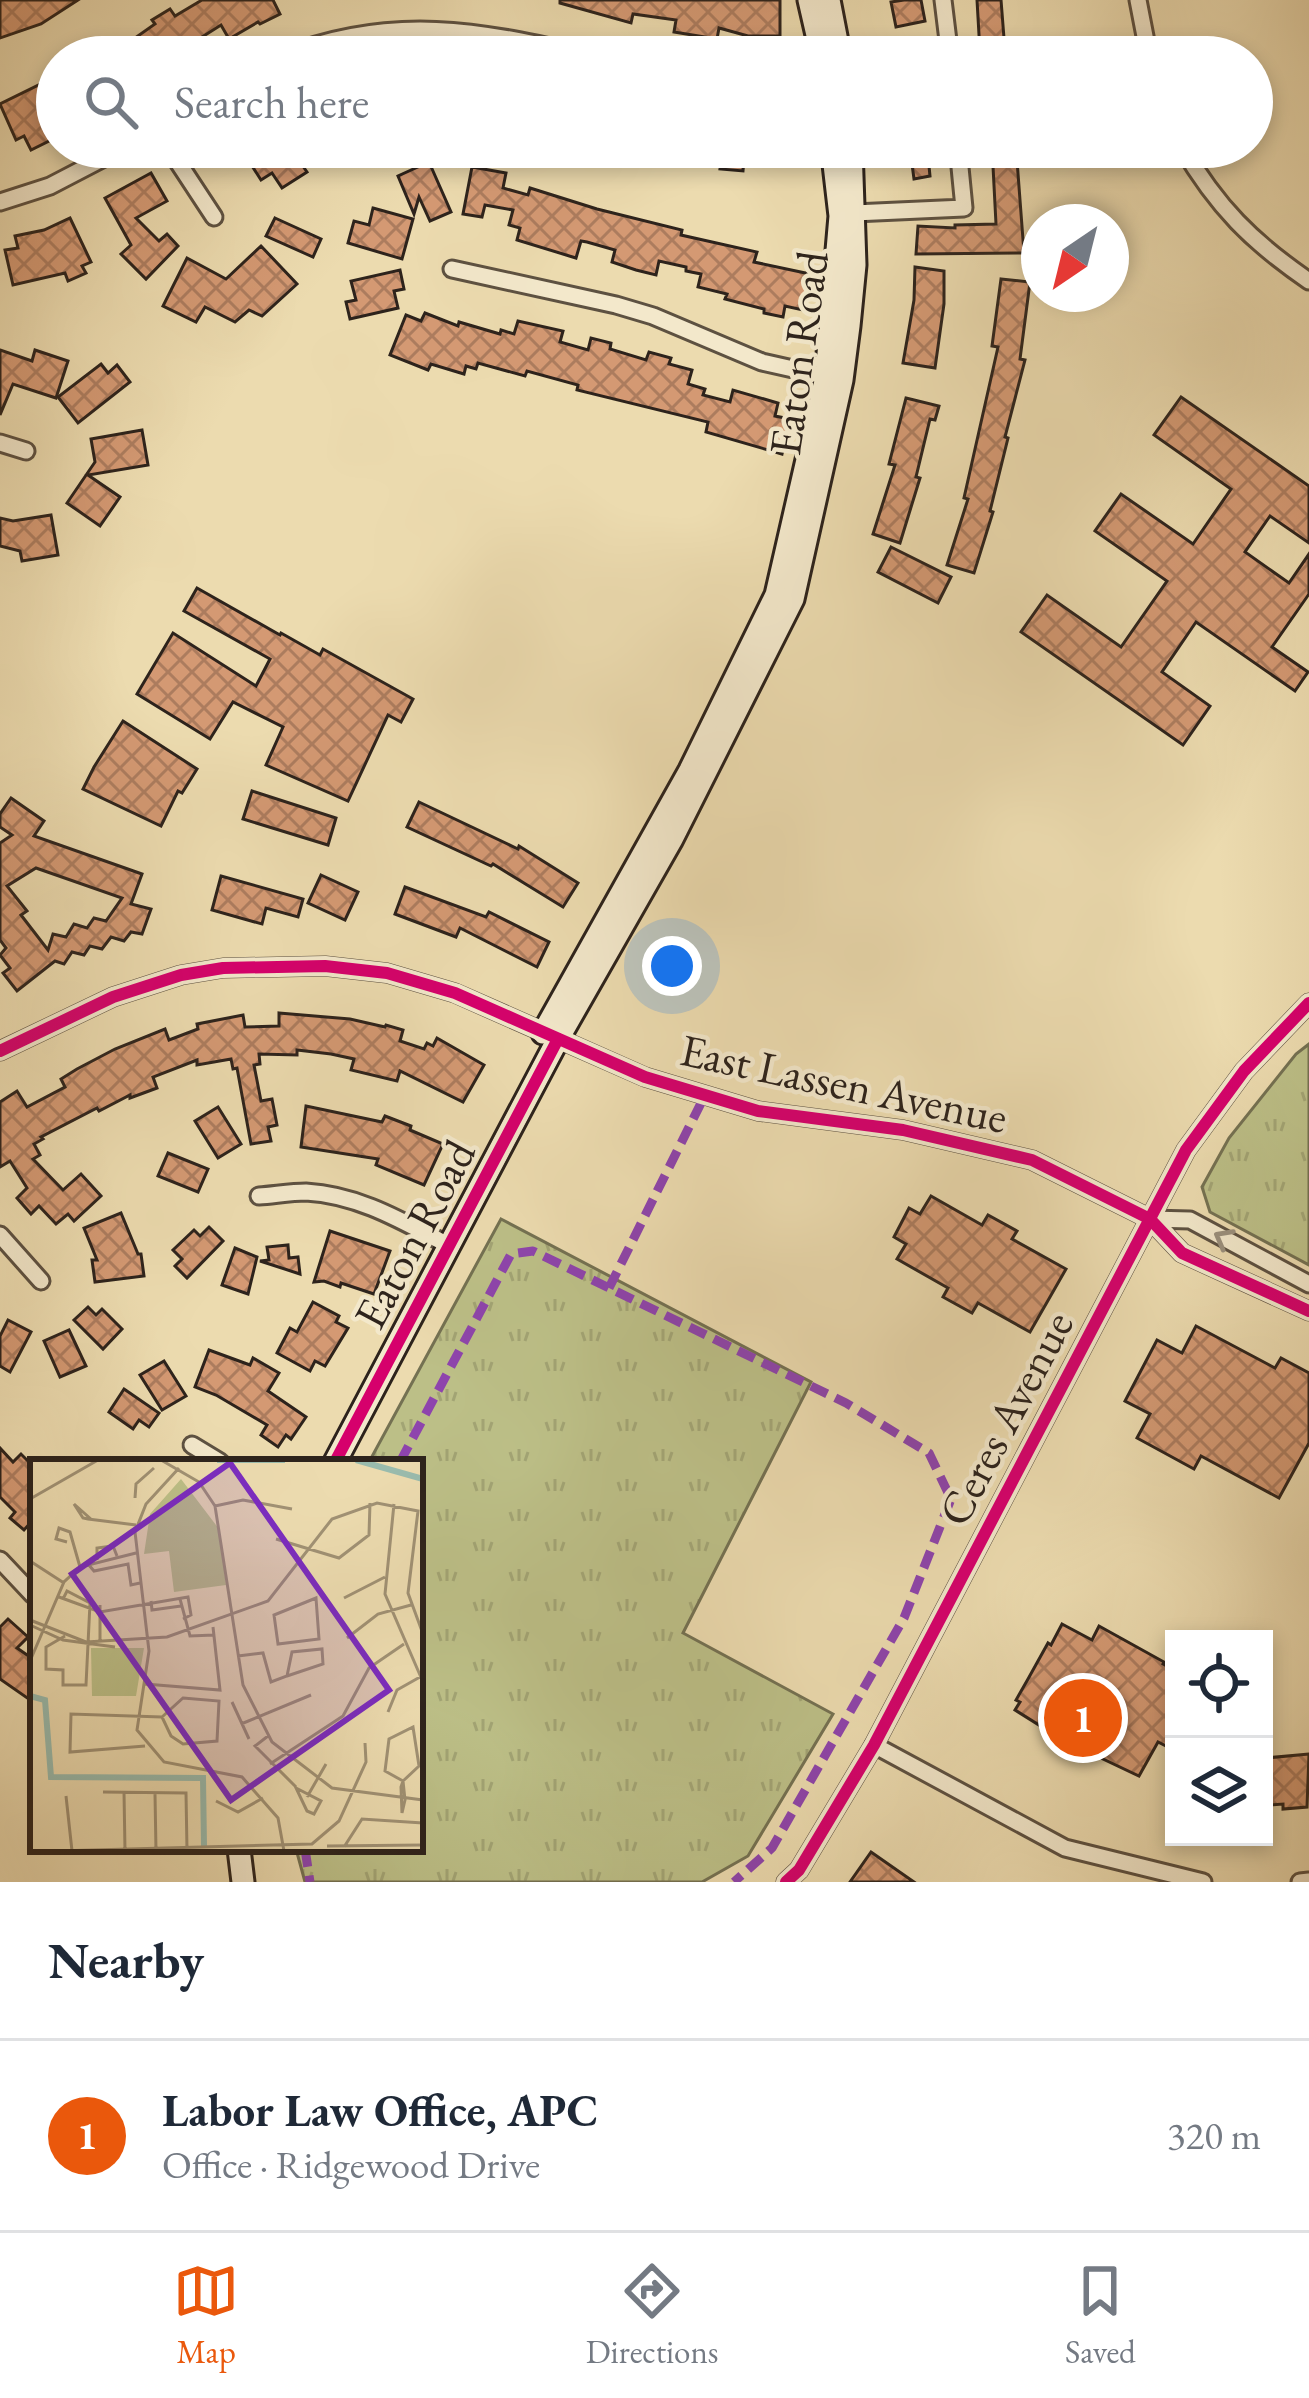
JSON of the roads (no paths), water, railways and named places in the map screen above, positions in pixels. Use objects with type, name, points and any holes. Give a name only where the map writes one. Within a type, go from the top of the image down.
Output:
[{"type":"street","points":[[809,0],[817,36]]},
{"type":"street","points":[[829,0],[836,36]]},
{"type":"street","points":[[943,0],[948,36]]},
{"type":"street","points":[[1138,0],[1144,36]]},
{"type":"street","points":[[346,36],[452,29],[487,36]]},
{"type":"street","points":[[0,202],[50,186],[85,168]]},
{"type":"street","points":[[182,168],[214,217]]},
{"type":"street","points":[[452,269],[616,305],[762,362],[834,378],[840,216],[834,168]]},
{"type":"street","name":"Eaton Road","points":[[337,1459],[551,1036],[672,839],[793,599],[855,265],[852,168]]},
{"type":"street","points":[[854,213],[964,208],[960,168]]},
{"type":"street","points":[[1194,168],[1232,218],[1266,252],[1309,281]]},
{"type":"street","points":[[0,443],[26,451]]},
{"type":"street","name":"East Lassen Avenue","points":[[0,1051],[113,997],[166,978],[223,968],[326,966],[387,974],[455,993],[644,1077],[758,1111],[902,1130],[1032,1160],[1150,1219],[1182,1252],[1309,1311]]},
{"type":"street","name":"Ceres Avenue","points":[[786,1882],[799,1870],[874,1745],[1186,1150],[1244,1071],[1309,1003]]},
{"type":"street","points":[[259,1196],[303,1192],[341,1196],[376,1208],[448,1245]]},
{"type":"street","name":"East Lassen Avenue","points":[[1150,1219],[1190,1220],[1309,1284]]},
{"type":"street","points":[[0,1235],[41,1281]]},
{"type":"street","points":[[192,1445],[215,1459]]},
{"type":"street","points":[[0,1560],[30,1592]]},
{"type":"street","points":[[874,1745],[1065,1848],[1203,1882]]},
{"type":"street","points":[[239,1852],[243,1882]]},
{"type":"street","points":[[1300,1882],[1309,1881]]},
{"type":"place","name":"Labor Law Office, APC","points":[[1083,1718]]}]
